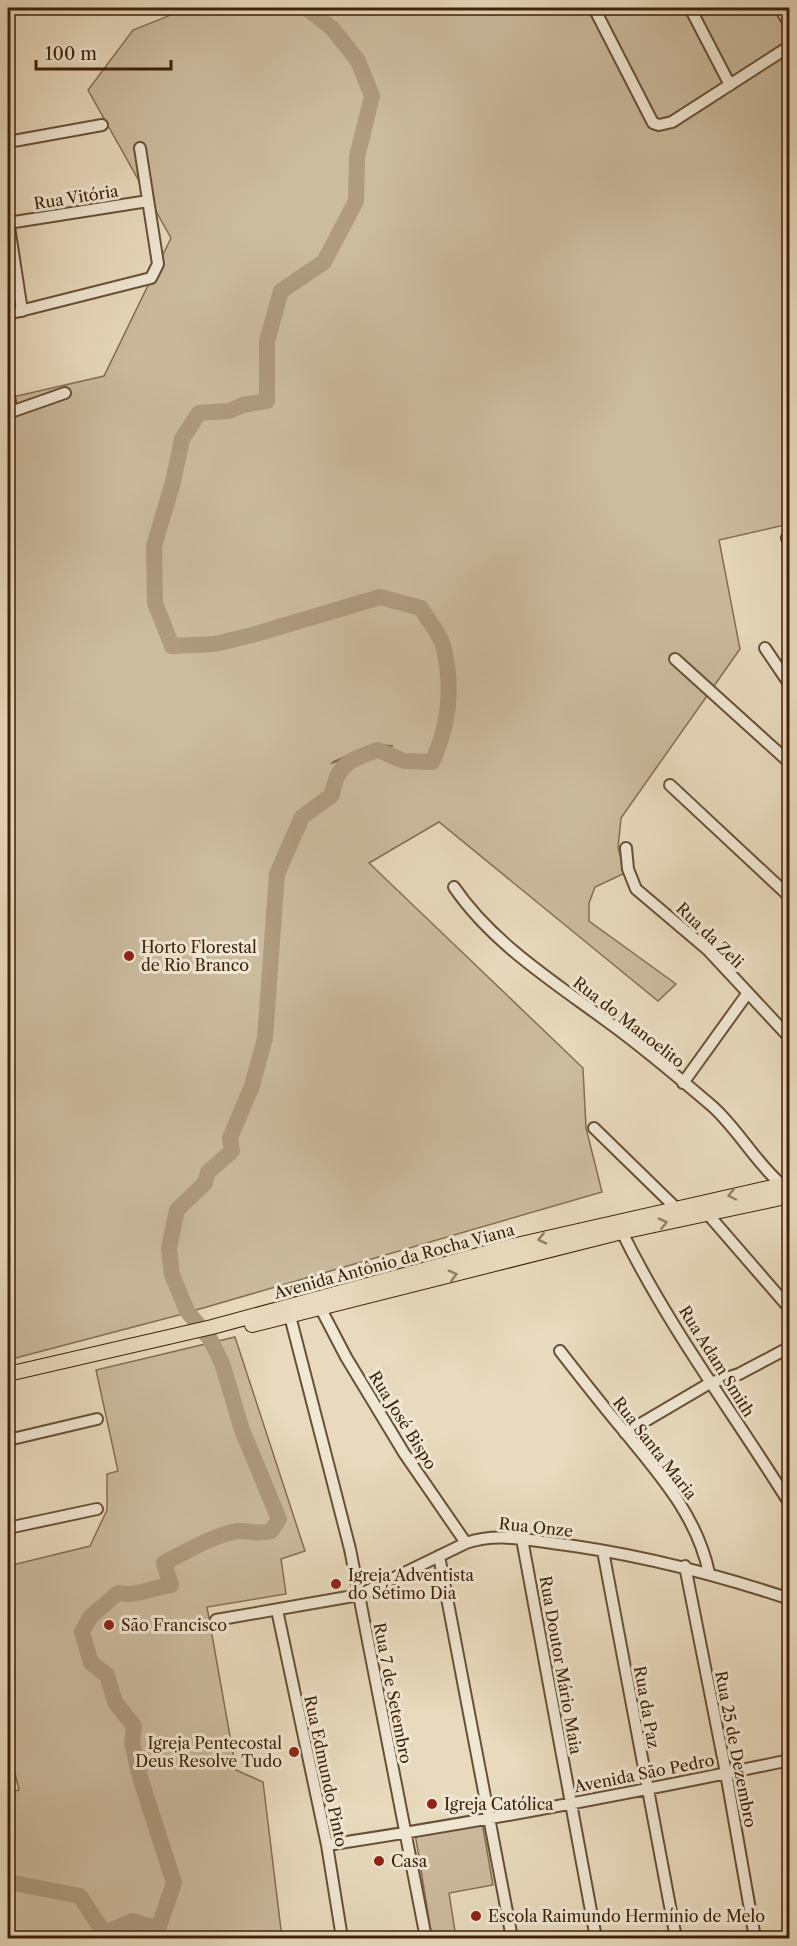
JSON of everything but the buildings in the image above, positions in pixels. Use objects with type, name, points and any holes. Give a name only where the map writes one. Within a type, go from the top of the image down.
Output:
[{"type":"main road","name":"Avenida Antônio da Rocha Viana","points":[[8,1383],[213,1330],[508,1247],[676,1208],[787,1188]]},
{"type":"main road","name":"Avenida Antônio da Rocha Viana","points":[[213,1330],[321,1309],[706,1212],[787,1188]]},
{"type":"main road","name":"Avenida Antônio da Rocha Viana","points":[[8,1374],[142,1348]]},
{"type":"street","points":[[594,8],[652,123],[660,125],[672,122],[789,46]]},
{"type":"street","points":[[690,8],[730,85]]},
{"type":"street","points":[[780,8],[789,24]]},
{"type":"street","points":[[8,142],[102,125]]},
{"type":"street","points":[[8,314],[144,282],[151,278],[158,264],[140,147]]},
{"type":"street","name":"Rua Vitória","points":[[8,222],[148,201]]},
{"type":"street","points":[[8,222],[22,310]]},
{"type":"street","points":[[8,392],[10,412],[65,393]]},
{"type":"street","points":[[765,648],[789,685]]},
{"type":"street","points":[[675,659],[789,763]]},
{"type":"street","points":[[670,785],[789,897]]},
{"type":"street","name":"Rua da Zeli","points":[[626,848],[628,869],[636,889],[708,950],[789,1038]]},
{"type":"street","name":"Rua do Manoelito","points":[[454,886],[466,904],[499,937],[714,1107],[787,1188]]},
{"type":"street","points":[[684,1083],[747,994]]},
{"type":"street","points":[[594,1128],[676,1208]]},
{"type":"street","points":[[706,1212],[789,1309]]},
{"type":"street","name":"Rua Adam Smith","points":[[622,1232],[710,1383],[749,1439],[789,1504]]},
{"type":"street","name":"Rua José Bispo","points":[[321,1309],[346,1357],[404,1453],[466,1543]]},
{"type":"street","name":"Rua 7 de Setembro","points":[[290,1316],[359,1595],[426,1938]]},
{"type":"street","points":[[625,1432],[710,1383],[739,1374],[789,1347]]},
{"type":"street","name":"Rua Santa Maria","points":[[560,1352],[684,1507],[698,1535],[709,1573]]},
{"type":"street","points":[[8,1440],[97,1419]]},
{"type":"street","points":[[8,1528],[97,1509]]},
{"type":"street","name":"Rua Onze","points":[[216,1620],[359,1595],[466,1543],[492,1537],[603,1551],[685,1566],[789,1599]]},
{"type":"street","name":"Rua Doutor Mário Maia","points":[[522,1539],[596,1938]]},
{"type":"street","name":"Rua da Paz","points":[[603,1551],[676,1938]]},
{"type":"street","points":[[439,1556],[487,1817],[512,1938]]},
{"type":"street","name":"Rua 25 de Dezembro","points":[[685,1566],[726,1773],[754,1938]]},
{"type":"street","name":"Rua Edmundo Pinto","points":[[277,1610],[327,1845],[342,1938]]},
{"type":"street","name":"Avenida São Pedro","points":[[327,1845],[647,1789],[789,1760]]},
{"type":"shaded area","points":[[184,8],[789,8],[789,524],[719,540],[740,649],[621,818],[618,848],[625,873],[595,887],[589,903],[589,921],[676,984],[658,1001],[439,822],[369,863],[583,1068],[586,1128],[602,1192],[179,1315],[8,1360],[8,398],[104,376],[171,238],[88,90],[133,30],[186,9]],"holes":[[[373,744],[393,746],[332,763]]]},
{"type":"shaded area","name":"São Francisco","points":[[235,1337],[305,1551],[281,1559],[286,1594],[207,1607],[236,1770],[263,1782],[282,1938],[8,1938],[8,1793],[19,1790],[8,1745],[8,1566],[90,1546],[107,1510],[107,1474],[118,1471],[96,1370]]},
{"type":"shaded area","points":[[482,1822],[493,1885],[449,1893],[456,1938],[432,1938],[415,1833]]},
{"type":"waterway","points":[[8,1882],[80,1896],[104,1933],[132,1921],[158,1929],[174,1883],[140,1777],[132,1743],[134,1726],[115,1702],[107,1675],[91,1663],[82,1632],[91,1616],[118,1593],[138,1593],[171,1585],[164,1563],[200,1544],[229,1533],[271,1531],[279,1519],[242,1430],[222,1363],[210,1339],[187,1311],[172,1275],[169,1248],[177,1210],[205,1183],[208,1172],[232,1151],[230,1138],[252,1086],[265,1038],[277,874],[302,817],[332,795],[337,776],[341,769],[352,760],[378,750],[404,761],[432,762],[446,721],[449,692],[444,649],[421,608],[380,597],[215,644],[172,646],[155,603],[154,546],[173,482],[182,439],[199,413],[229,411],[243,405],[267,401],[267,341],[281,291],[324,262],[356,201],[357,157],[372,96],[358,61],[332,28],[306,8]]},
{"type":"place","name":"Horto Florestal de Rio Branco","points":[[129,956]]},
{"type":"place","name":"Igreja Adventista do Sétimo Dia","points":[[336,1584]]},
{"type":"place","name":"São Francisco","points":[[109,1625]]},
{"type":"place","name":"Igreja Pentecostal Deus Resolve Tudo","points":[[294,1752]]},
{"type":"place","name":"Igreja Católica","points":[[432,1804]]},
{"type":"place","name":"Casa","points":[[379,1861]]},
{"type":"place","name":"Escola Raimundo Hermínio de Melo","points":[[476,1916]]}]
